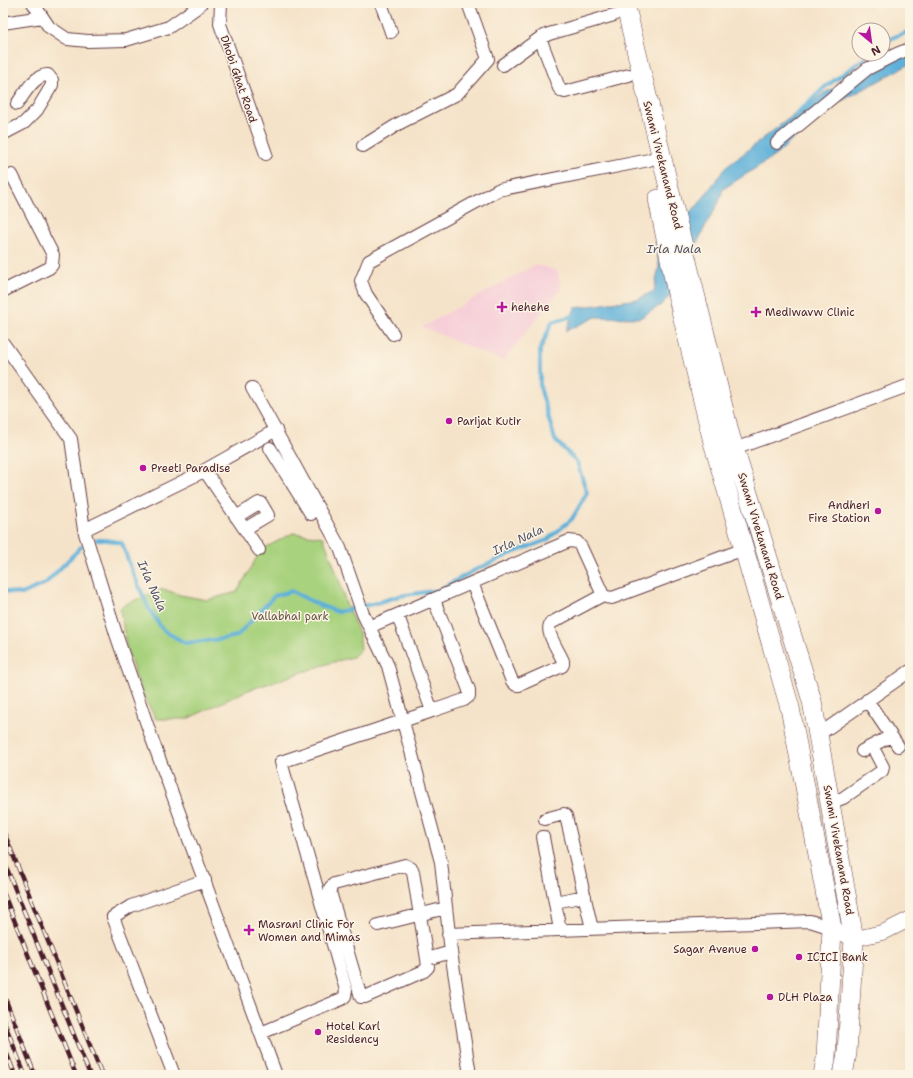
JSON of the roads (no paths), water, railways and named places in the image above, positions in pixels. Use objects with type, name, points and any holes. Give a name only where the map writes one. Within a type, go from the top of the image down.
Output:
[{"type":"main road","name":"Swami Vivekanand Road","points":[[617,7],[628,75],[654,158]]},
{"type":"main road","name":"Swami Vivekanand Road","points":[[617,7],[668,213],[691,274],[734,449],[812,701],[854,939],[847,1053],[843,1075]]},
{"type":"main road","name":"Swami Vivekanand Road","points":[[668,213],[677,294],[717,456],[790,708],[832,928],[826,1059],[823,1075]]},
{"type":"street","points":[[33,3],[49,27],[68,39],[88,41],[126,40],[169,27],[201,3]]},
{"type":"street","name":"Dhobi Ghat Road","points":[[221,3],[220,24],[266,154]]},
{"type":"street","points":[[381,3],[391,32]]},
{"type":"street","points":[[363,146],[400,122],[456,94],[488,59],[468,3]]},
{"type":"street","points":[[503,64],[540,38],[617,7]]},
{"type":"street","points":[[3,23],[42,17]]},
{"type":"street","points":[[540,38],[559,88],[562,91],[565,92],[628,75]]},
{"type":"street","points":[[777,143],[868,69],[883,62],[898,52],[910,49]]},
{"type":"street","points":[[3,134],[24,123],[37,110],[52,85],[52,80],[48,75],[43,74],[37,78],[17,104]]},
{"type":"street","points":[[393,334],[366,294],[361,281],[369,262],[498,190],[654,158]]},
{"type":"street","points":[[3,291],[49,268],[54,261],[53,255],[12,175]]},
{"type":"street","points":[[3,343],[70,439],[84,530],[116,634],[152,739],[276,1075]]},
{"type":"street","points":[[717,456],[910,385]]},
{"type":"street","points":[[252,388],[288,453],[311,506]]},
{"type":"street","points":[[84,530],[204,471],[276,430]]},
{"type":"street","points":[[270,448],[340,548],[363,614],[388,666],[441,862],[448,934],[470,1075]]},
{"type":"street","points":[[277,459],[288,453]]},
{"type":"street","points":[[204,471],[259,550]]},
{"type":"street","points":[[236,517],[259,502],[261,504],[268,515],[245,529]]},
{"type":"street","points":[[369,627],[398,616],[569,541],[573,541],[581,547],[603,595],[612,598],[744,549]]},
{"type":"street","points":[[472,583],[512,681],[516,685],[562,666],[563,661],[549,632],[548,625],[603,595]]},
{"type":"street","points":[[335,933],[330,892],[331,886],[405,866],[412,869],[413,872],[428,959],[428,967],[424,971],[365,997],[361,997],[347,974],[281,762],[467,699],[470,693],[434,600]]},
{"type":"street","points":[[398,616],[432,711]]},
{"type":"street","points":[[818,735],[867,700],[908,676]]},
{"type":"street","points":[[830,804],[843,798],[882,771],[883,767],[867,749],[894,741],[867,700]]},
{"type":"street","points":[[545,819],[564,814],[566,816],[592,929]]},
{"type":"street","points":[[543,837],[560,930]]},
{"type":"street","points":[[174,1075],[113,918],[131,906],[204,880]]},
{"type":"street","points":[[555,902],[584,896]]},
{"type":"street","points":[[378,925],[446,908]]},
{"type":"street","points":[[448,934],[810,920],[832,928],[854,939],[884,932],[910,918]]},
{"type":"street","points":[[428,959],[451,952]]},
{"type":"street","points":[[261,1032],[342,999],[346,990],[347,974]]},
{"type":"water","name":"Irla Nala","points":[[910,46],[910,64],[825,110],[776,155],[723,189],[719,202],[671,295],[661,305],[640,318],[596,317],[566,331],[575,308],[638,299],[654,291],[659,266],[656,241],[698,205],[725,168],[824,93],[886,62],[891,62],[891,58]]},
{"type":"waterway","name":"Irla Nala","points":[[891,39],[910,31]]},
{"type":"waterway","name":"Irla Nala","points":[[796,114],[825,87],[860,62]]},
{"type":"waterway","name":"Irla Nala","points":[[97,540],[122,543],[130,566],[149,609],[163,630],[185,643],[237,636],[274,596],[291,591],[319,605],[338,612],[399,596],[439,590],[475,570],[515,552],[547,540],[572,519],[587,493],[577,462],[555,440],[540,387],[540,350],[552,322],[576,315]]},
{"type":"waterway","name":"Irla Nala","points":[[3,591],[22,594],[46,583],[81,547]]},
{"type":"railway","points":[[3,830],[102,1075]]},
{"type":"railway","points":[[3,859],[90,1075]]},
{"type":"railway","points":[[3,892],[76,1075]]},
{"type":"railway","points":[[3,993],[35,1075]]},
{"type":"railway","points":[[3,1019],[25,1075]]},
{"type":"railway","points":[[3,1044],[15,1075]]},
{"type":"place","name":"hehehe","points":[[502,307]]},
{"type":"place","name":"Mediwavw Clinic","points":[[756,312]]},
{"type":"place","name":"Parijat Kutir","points":[[449,421]]},
{"type":"place","name":"Preeti Paradise","points":[[143,468]]},
{"type":"place","name":"Andheri Fire Station","points":[[878,511]]},
{"type":"place","name":"Masrani Clinic For Women and Mimas","points":[[249,930]]},
{"type":"place","name":"Sagar Avenue","points":[[755,949]]},
{"type":"place","name":"ICICI Bank","points":[[799,957]]},
{"type":"place","name":"DLH Plaza","points":[[770,997]]},
{"type":"place","name":"Hotel Karl Residency","points":[[318,1032]]},
{"type":"park label","name":"Vallabhai park","points":[[290,616]]}]
